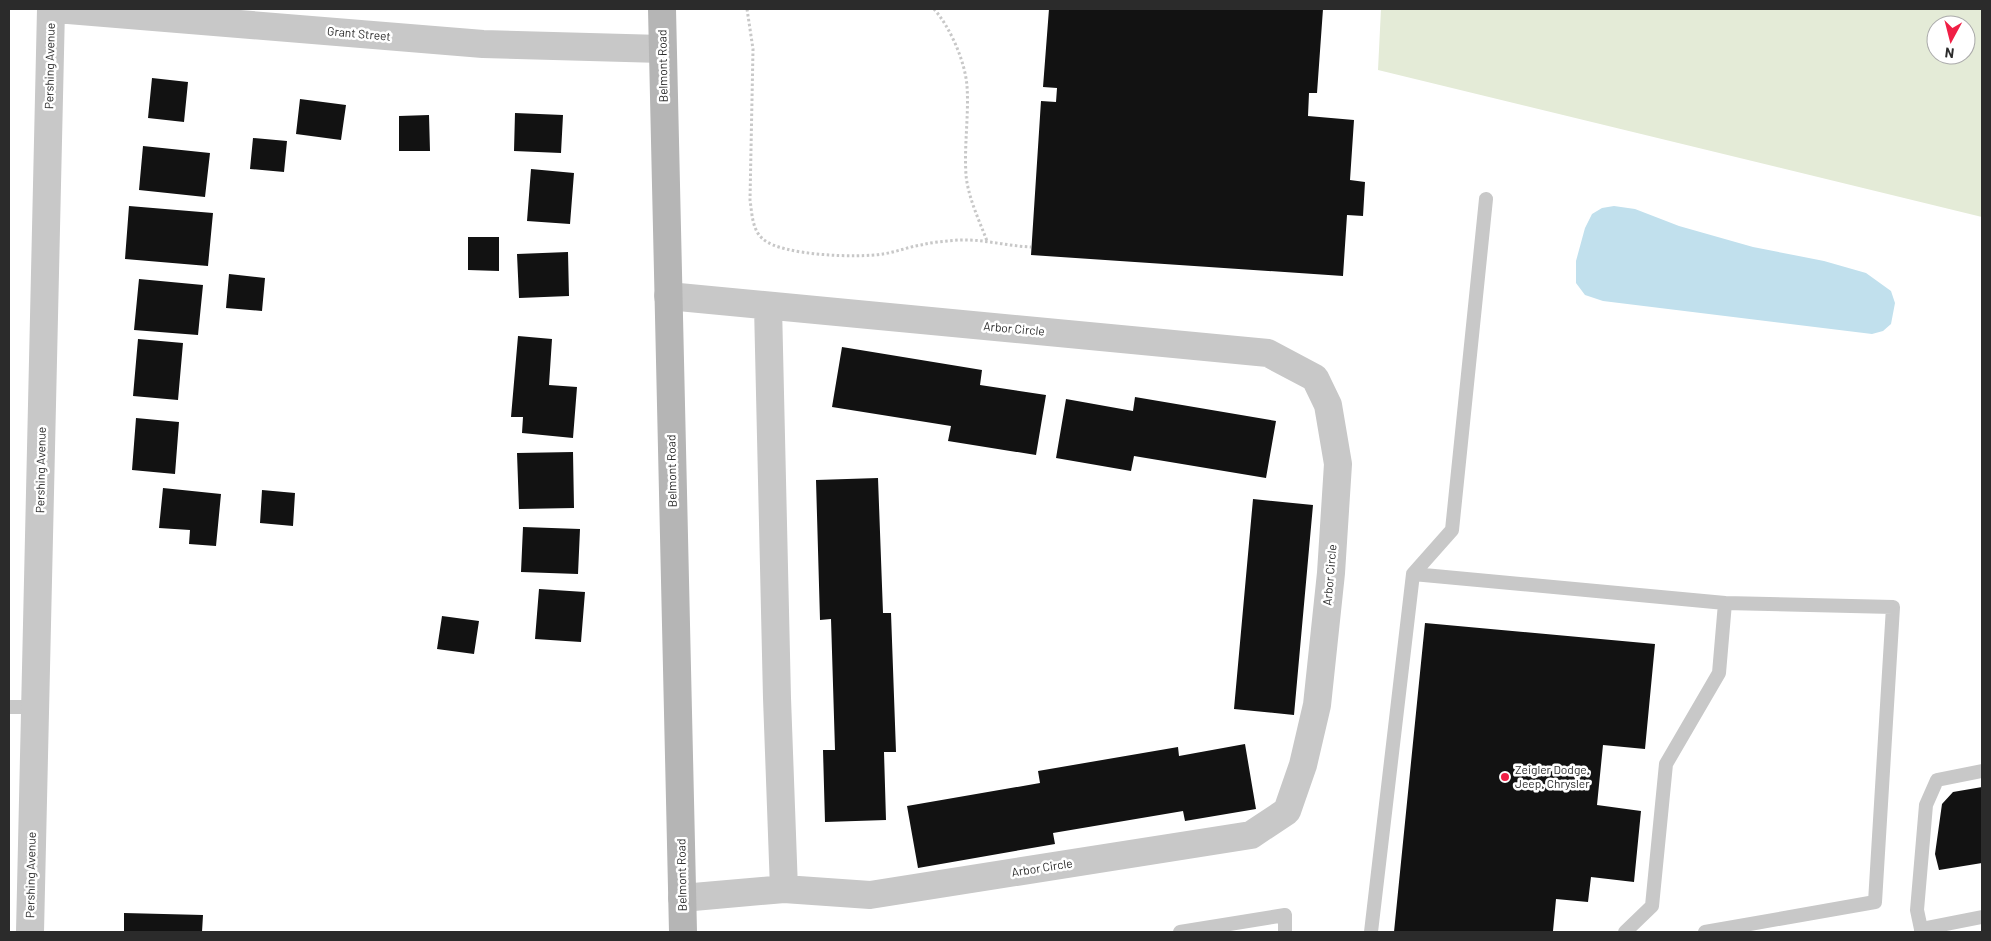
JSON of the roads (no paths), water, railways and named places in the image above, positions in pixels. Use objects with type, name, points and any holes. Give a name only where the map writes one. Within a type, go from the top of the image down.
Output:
[{"type":"main road","name":"Belmont Road","points":[[662,9],[683,932]]},
{"type":"street","name":"Pershing Avenue","points":[[30,932],[22,707],[51,9]]},
{"type":"street","name":"Grant Street","points":[[56,9],[483,44],[662,49]]},
{"type":"street","name":"Arbor Circle","points":[[668,296],[1268,353],[1315,378],[1328,405],[1338,464],[1331,573],[1317,705],[1303,765],[1287,811],[1251,834],[880,894],[870,895],[784,889],[682,898]]},
{"type":"street","points":[[768,306],[777,698],[784,889]]},
{"type":"lane","points":[[1371,932],[1413,574],[1452,530],[1486,199]]},
{"type":"lane","points":[[1413,574],[1725,603],[1893,607],[1875,902],[1705,932]]},
{"type":"lane","points":[[1625,932],[1652,906],[1666,764],[1720,674],[1725,603]]},
{"type":"lane","points":[[1982,771],[1937,780],[1926,805],[1918,910],[1921,931],[1982,917]]},
{"type":"lane","points":[[1180,932],[1284,915],[1285,932]]},
{"type":"water","points":[[1614,206],[1635,209],[1679,226],[1753,247],[1824,261],[1866,273],[1891,291],[1895,303],[1891,324],[1883,331],[1872,334],[1603,301],[1585,295],[1576,283],[1576,261],[1585,228],[1592,214],[1602,208]]},
{"type":"place","name":"Zeigler Dodge, Jeep, Chrysler","points":[[1505,777]]}]
